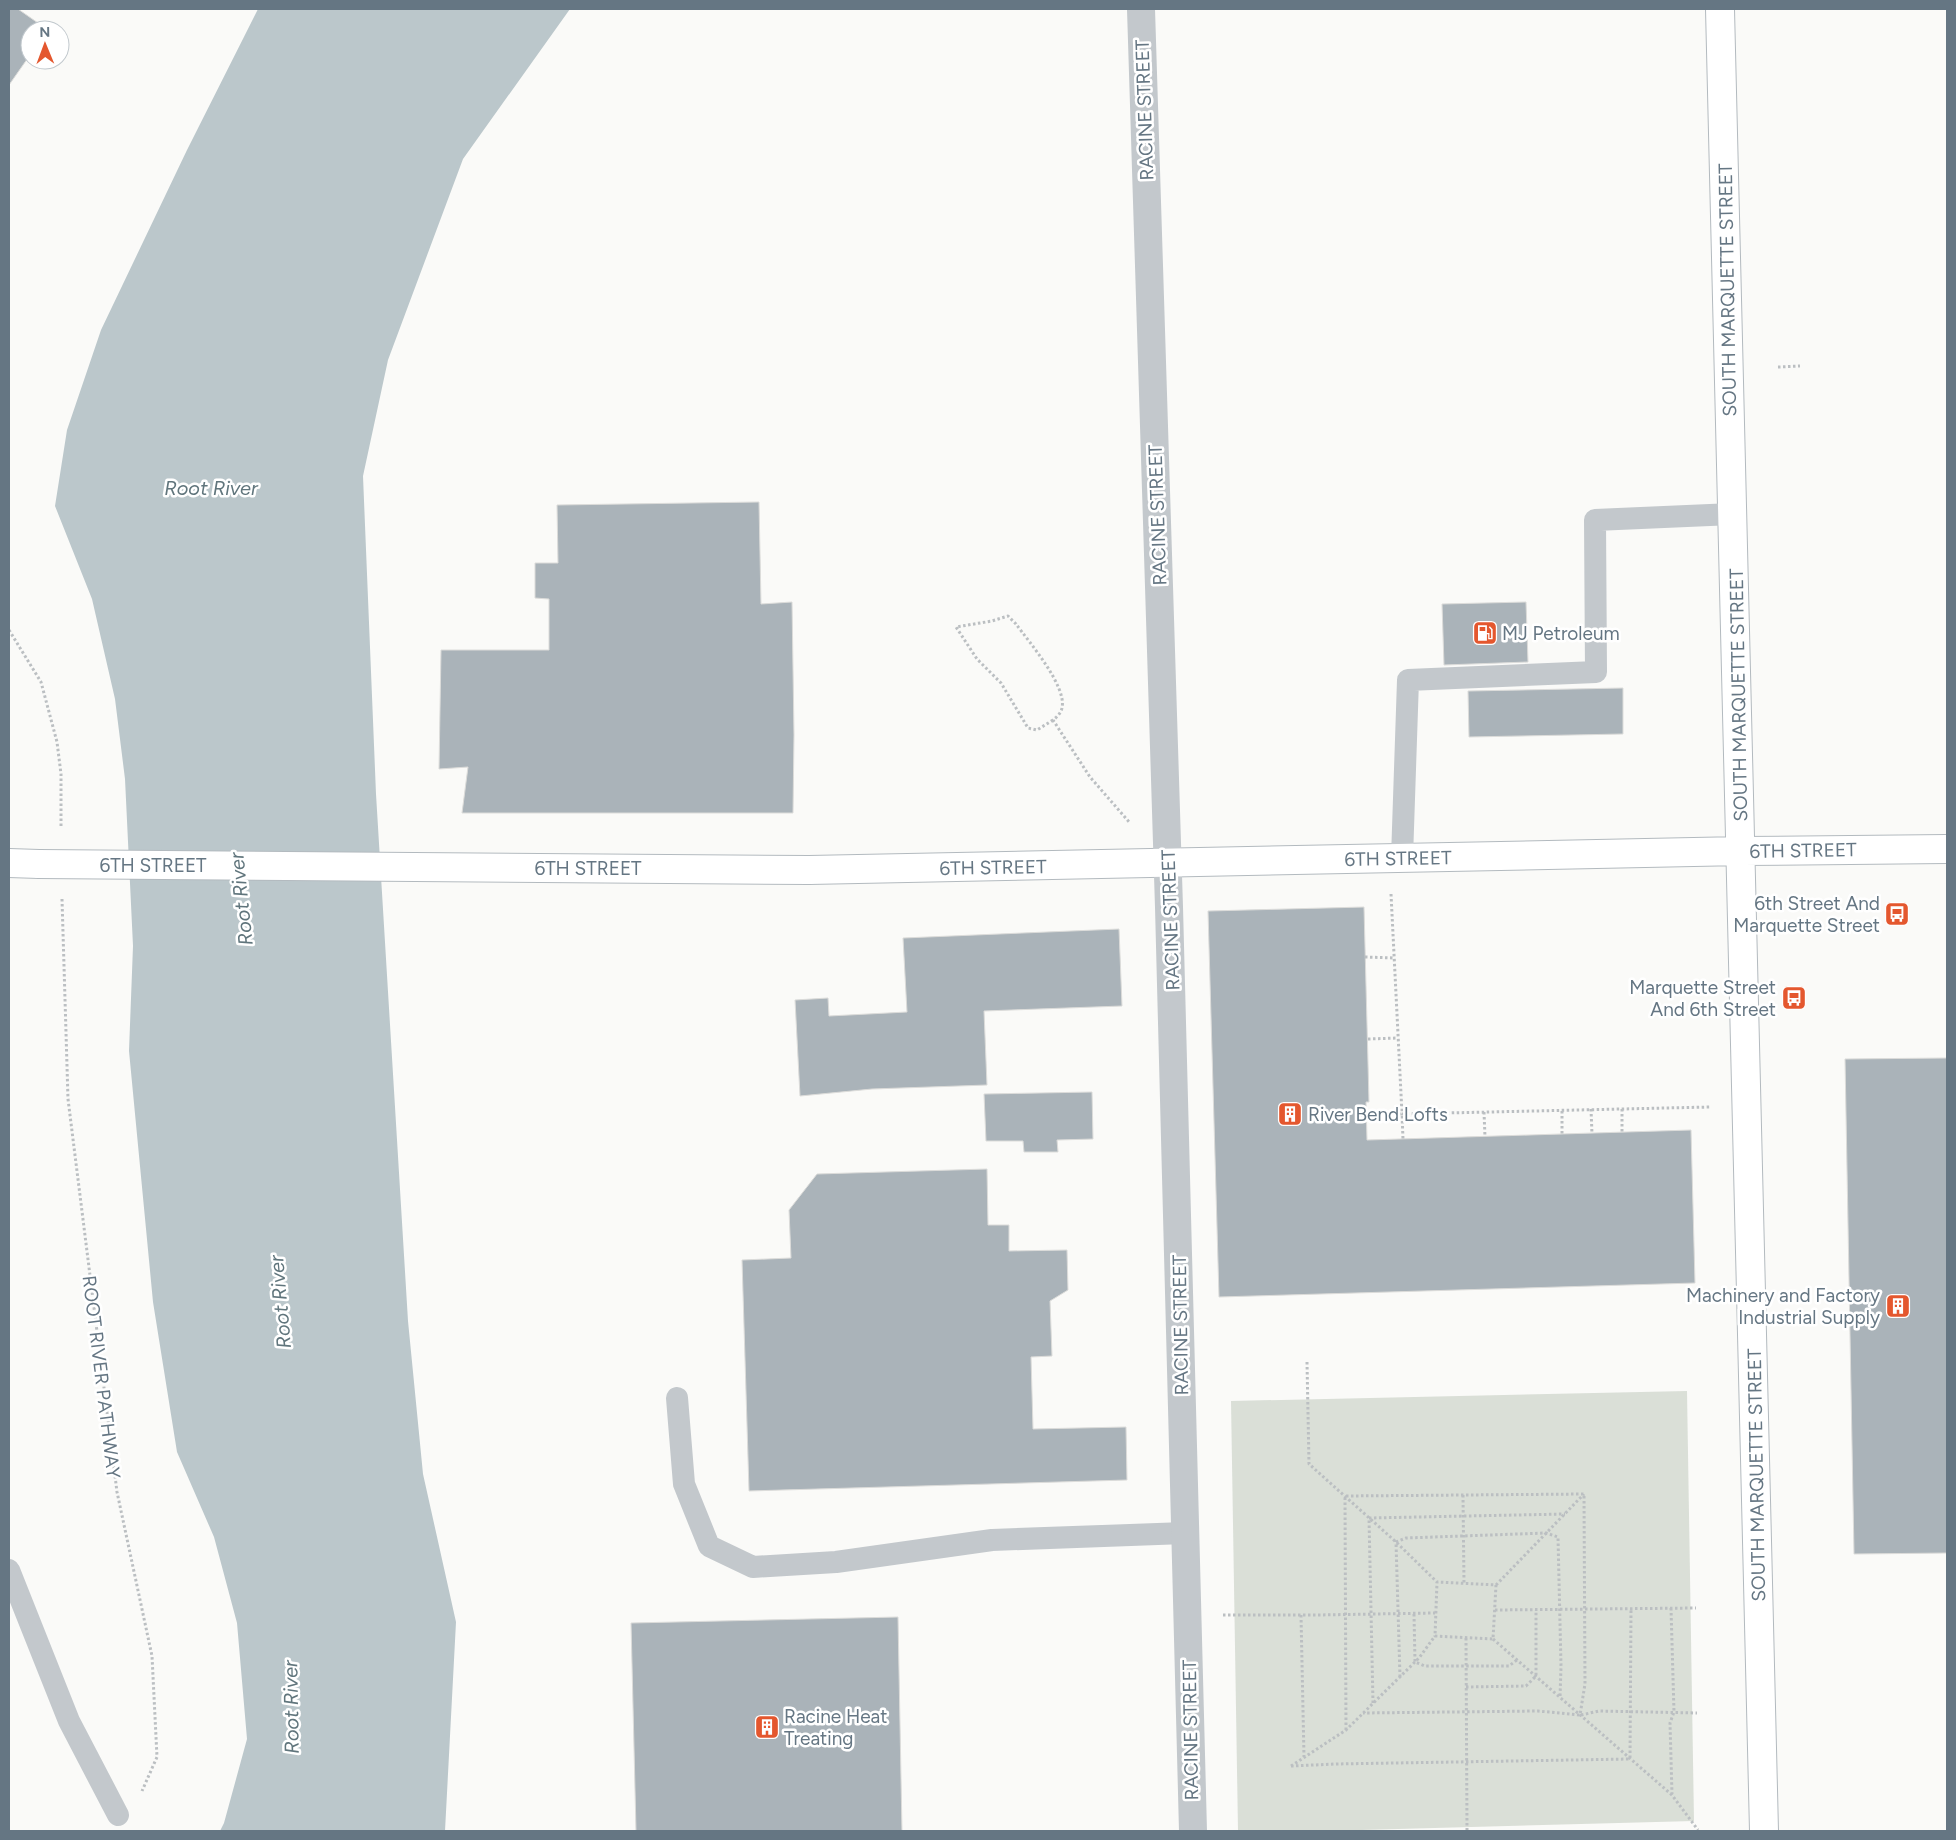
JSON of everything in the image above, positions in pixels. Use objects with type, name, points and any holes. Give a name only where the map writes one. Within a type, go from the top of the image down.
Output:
[{"type":"street","name":"RACINE STREET","points":[[1141,9],[1168,863],[1193,1831]]},
{"type":"street","name":"SOUTH MARQUETTE STREET","points":[[1720,9],[1742,851],[1764,1831]]},
{"type":"street","name":"6TH STREET","points":[[9,863],[809,870],[1742,851],[1947,849]]},
{"type":"lane","points":[[1395,858],[1408,680],[1596,672],[1595,520],[1733,514]]},
{"type":"lane","points":[[677,1398],[684,1484],[709,1546],[753,1567],[836,1562],[992,1540],[1185,1534]]},
{"type":"lane","points":[[9,1570],[69,1721],[118,1815]]},
{"type":"path","points":[[1778,367],[1800,366]]},
{"type":"path","points":[[1008,616],[1016,624],[1060,689],[1063,704],[1062,711],[1053,720],[1037,730],[1028,728],[1001,683],[977,659],[956,627],[992,621],[1008,616]]},
{"type":"path","points":[[9,630],[41,682],[57,742],[60,774]]},
{"type":"path","points":[[1053,720],[1090,777],[1131,824]]},
{"type":"path","points":[[1395,858],[1394,958],[1402,1139]]},
{"type":"path","name":"ROOT RIVER PATHWAY","points":[[63,923],[69,1108],[117,1492],[152,1656],[157,1757],[138,1800],[118,1815]]},
{"type":"path","points":[[1365,957],[1394,958]]},
{"type":"path","points":[[1368,1039],[1398,1038]]},
{"type":"path","points":[[1369,1115],[1747,1106]]},
{"type":"path","points":[[1591,1109],[1592,1134]]},
{"type":"path","points":[[1622,1109],[1622,1132]]},
{"type":"path","points":[[1562,1111],[1562,1134]]},
{"type":"path","points":[[1484,1112],[1485,1137]]},
{"type":"path","points":[[1307,1362],[1309,1464],[1396,1542],[1437,1582],[1496,1585]]},
{"type":"path","points":[[1345,1496],[1584,1494]]},
{"type":"path","points":[[1493,1639],[1496,1585],[1584,1494]]},
{"type":"path","points":[[1580,1715],[1585,1684],[1584,1494]]},
{"type":"path","points":[[1463,1495],[1464,1583]]},
{"type":"path","points":[[1345,1496],[1344,1615],[1346,1730]]},
{"type":"path","points":[[1369,1518],[1565,1514]]},
{"type":"path","points":[[1369,1518],[1373,1703]]},
{"type":"path","points":[[1396,1542],[1406,1538],[1546,1533],[1558,1537],[1560,1698]]},
{"type":"path","points":[[1396,1542],[1400,1677]]},
{"type":"path","points":[[1437,1582],[1435,1636],[1415,1662],[1346,1730],[1291,1766],[1630,1759]]},
{"type":"path","points":[[1630,1759],[1631,1608]]},
{"type":"path","points":[[1671,1608],[1674,1712],[1670,1723],[1672,1795]]},
{"type":"path","points":[[1495,1610],[1696,1608]]},
{"type":"path","points":[[1466,1687],[1526,1686],[1536,1676],[1536,1610]]},
{"type":"path","points":[[1187,1615],[1435,1613]]},
{"type":"path","points":[[1414,1614],[1415,1662]]},
{"type":"path","points":[[1301,1615],[1304,1757]]},
{"type":"path","points":[[1435,1636],[1493,1639],[1672,1795],[1698,1830]]},
{"type":"path","points":[[1466,1638],[1465,1762],[1467,1831]]},
{"type":"path","points":[[1415,1662],[1425,1666],[1509,1666],[1518,1660]]},
{"type":"path","points":[[1363,1713],[1538,1711],[1580,1715],[1599,1711],[1631,1711],[1696,1713]]},
{"type":"shaded area","points":[[1687,1391],[1694,1821],[1325,1831],[1238,1831],[1231,1401]]},
{"type":"water","name":"Root River","points":[[258,9],[570,9],[463,159],[388,360],[363,476],[376,794],[408,1321],[423,1474],[456,1622],[445,1831],[220,1831],[224,1823],[247,1739],[237,1623],[214,1537],[177,1452],[153,1302],[129,1051],[133,946],[125,779],[115,699],[92,599],[55,506],[67,430],[101,330],[187,150]]},
{"type":"building","points":[[9,9],[18,9],[34,20],[20,20],[20,69],[9,85]]},
{"type":"building","points":[[759,502],[761,604],[792,602],[793,813],[462,813],[468,767],[439,769],[441,650],[549,650],[549,599],[535,598],[535,563],[558,563],[557,505]]},
{"type":"building","name":"MJ Petroleum","points":[[1526,602],[1528,662],[1444,665],[1442,604]]},
{"type":"building","points":[[1623,688],[1623,734],[1469,737],[1468,691]]},
{"type":"building","name":"River Bend Lofts","points":[[1364,907],[1369,1102],[1366,1102],[1367,1140],[1691,1130],[1695,1283],[1219,1297],[1208,911]]},
{"type":"building","points":[[1119,929],[1122,1006],[984,1011],[987,1085],[872,1089],[800,1096],[795,1000],[828,998],[829,1016],[907,1012],[903,938]]},
{"type":"building","name":"Machinery and Factory Industrial Supply","points":[[1947,1058],[1947,1553],[1854,1554],[1845,1059]]},
{"type":"building","points":[[1092,1092],[1093,1139],[1057,1140],[1058,1152],[1024,1152],[1023,1141],[986,1141],[984,1094]]},
{"type":"building","points":[[987,1169],[988,1225],[1009,1225],[1009,1251],[1067,1250],[1068,1290],[1050,1301],[1052,1356],[1031,1357],[1033,1429],[1126,1427],[1127,1480],[749,1491],[742,1260],[791,1258],[789,1210],[817,1174]]},
{"type":"building","name":"Racine Heat Treating","points":[[898,1617],[902,1831],[636,1831],[631,1623]]},
{"type":"place","name":"MJ Petroleum","points":[[1485,633]]},
{"type":"place","name":"6th Street And Marquette Street","points":[[1897,914]]},
{"type":"place","name":"Marquette Street And 6th Street","points":[[1794,998]]},
{"type":"place","name":"River Bend Lofts","points":[[1290,1114]]},
{"type":"place","name":"Machinery and Factory Industrial Supply","points":[[1898,1306]]},
{"type":"place","name":"Racine Heat Treating","points":[[767,1727]]}]
